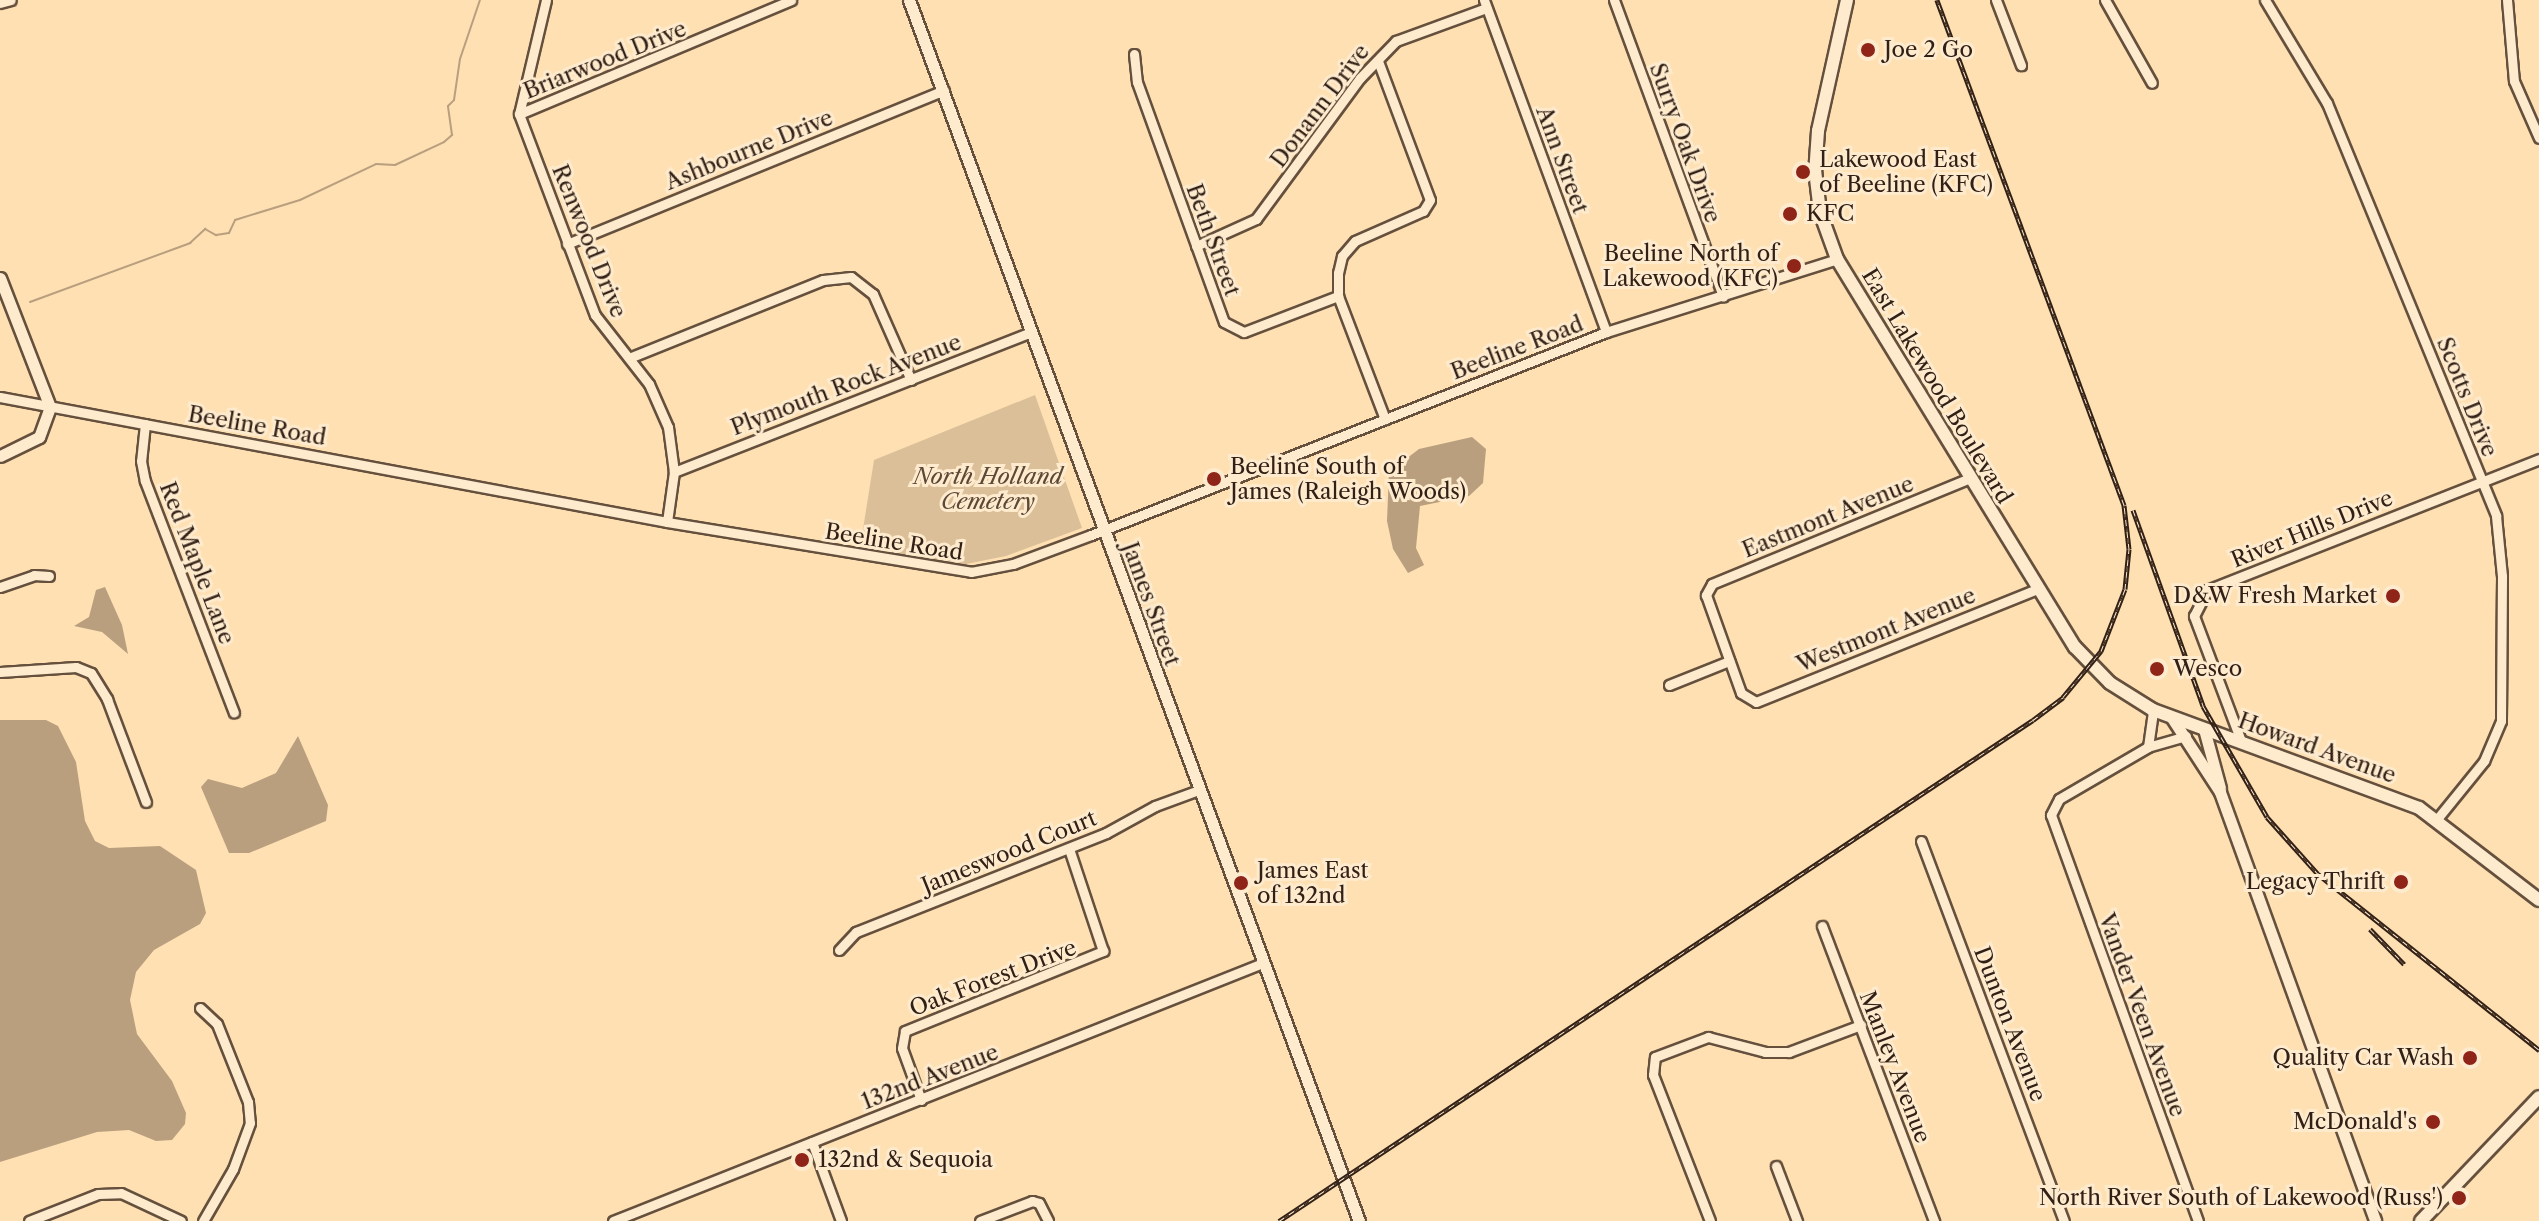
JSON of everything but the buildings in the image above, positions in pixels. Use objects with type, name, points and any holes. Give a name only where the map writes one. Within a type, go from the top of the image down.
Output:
[{"type":"main road","name":"East Lakewood Boulevard","points":[[1847,0],[1818,131],[1815,170],[1820,212],[1837,259],[2037,589],[2091,666],[2153,710],[2177,719]]},
{"type":"main road","name":"Howard Avenue","points":[[2177,719],[2376,788],[2437,819],[2539,900]]},
{"type":"main road","points":[[2421,1221],[2539,1097]]},
{"type":"street","points":[[0,3],[11,0]]},
{"type":"street","name":"Renwood Drive","points":[[546,0],[519,114],[595,315],[629,358],[660,407],[674,472],[667,522]]},
{"type":"street","name":"Briarwood Drive","points":[[519,114],[791,0]]},
{"type":"street","name":"James Street","points":[[909,0],[1196,791],[1359,1221]]},
{"type":"street","name":"Surry Oak Drive","points":[[1614,0],[1723,297]]},
{"type":"street","points":[[1996,0],[2021,65]]},
{"type":"street","points":[[2105,0],[2152,83]]},
{"type":"street","name":"Scotts Drive","points":[[2265,0],[2327,103],[2482,481],[2501,547],[2502,711],[2490,750],[2437,819]]},
{"type":"street","points":[[2507,0],[2514,81],[2539,138]]},
{"type":"street","name":"Donann Drive","points":[[1196,246],[1256,219],[1396,41],[1485,4]]},
{"type":"street","name":"Ann Street","points":[[1485,4],[1606,332]]},
{"type":"street","name":"Beth Street","points":[[1134,54],[1137,82],[1219,311],[1233,328],[1244,332],[1338,296]]},
{"type":"street","points":[[1378,61],[1430,200],[1423,211],[1347,248],[1338,273],[1338,296],[1385,419]]},
{"type":"street","name":"Ashbourne Drive","points":[[567,244],[944,90]]},
{"type":"street","name":"Beeline Road","points":[[0,397],[951,572],[1013,564],[1606,332],[1837,259]]},
{"type":"street","points":[[629,358],[823,280],[851,277],[873,294],[911,380]]},
{"type":"street","points":[[0,278],[50,407],[39,437],[0,456]]},
{"type":"street","name":"Plymouth Rock Avenue","points":[[674,472],[1032,332]]},
{"type":"street","name":"Red Maple Lane","points":[[145,424],[141,461],[145,481],[234,713]]},
{"type":"street","name":"River Hills Drive","points":[[2241,741],[2194,616],[2198,598],[2207,590],[2539,459]]},
{"type":"street","name":"Eastmont Avenue","points":[[1729,661],[1706,595],[1712,584],[1970,478]]},
{"type":"street","points":[[0,587],[34,575],[49,576]]},
{"type":"street","name":"Westmont Avenue","points":[[1729,661],[1748,701],[2037,589]]},
{"type":"street","points":[[1669,685],[1729,661]]},
{"type":"street","points":[[0,672],[76,667],[91,673],[107,699],[146,802]]},
{"type":"street","points":[[2153,710],[2148,747],[2186,736]]},
{"type":"street","points":[[2177,719],[2220,792]]},
{"type":"street","points":[[2204,729],[2220,792],[2375,1221]]},
{"type":"street","name":"Vander Veen Avenue","points":[[2148,747],[2059,799],[2051,822],[2198,1221]]},
{"type":"street","name":"Jameswood Court","points":[[839,950],[856,932],[1069,849],[1196,791]]},
{"type":"street","name":"Dunton Avenue","points":[[1921,841],[2064,1221]]},
{"type":"street","name":"Oak Forest Drive","points":[[921,1100],[902,1048],[905,1031],[1103,951],[1069,849]]},
{"type":"street","name":"Manley Avenue","points":[[1822,926],[1934,1221]]},
{"type":"street","name":"132nd Avenue","points":[[613,1221],[1260,964]]},
{"type":"street","points":[[200,1008],[217,1024],[248,1102],[250,1123],[239,1157],[203,1221]]},
{"type":"street","points":[[1710,1221],[1651,1064],[1655,1057],[1708,1037],[1765,1052],[1789,1052],[1861,1025]]},
{"type":"street","points":[[812,1142],[841,1221]]},
{"type":"street","points":[[1776,1166],[1797,1221]]},
{"type":"street","points":[[29,1221],[98,1194],[121,1193],[181,1221]]},
{"type":"street","points":[[980,1221],[1022,1204],[1039,1203],[1048,1221]]},
{"type":"green space","name":"North Holland Cemetery","points":[[1035,395],[1082,528],[1006,556],[961,565],[860,548],[874,460]]},
{"type":"shaded area","points":[[1472,437],[1486,449],[1483,483],[1469,496],[1420,506],[1416,548],[1424,565],[1408,573],[1393,549],[1387,521],[1389,472],[1419,449]]},
{"type":"shaded area","points":[[105,587],[122,625],[128,654],[102,632],[74,626],[89,617],[96,590]]},
{"type":"shaded area","points":[[0,720],[46,720],[58,726],[76,762],[85,821],[95,841],[109,848],[160,846],[196,870],[206,913],[200,924],[154,950],[136,972],[130,1000],[137,1034],[172,1081],[186,1113],[185,1124],[172,1140],[156,1141],[129,1130],[97,1132],[0,1162]]},
{"type":"shaded area","points":[[298,736],[328,805],[326,821],[249,853],[229,853],[201,787],[208,779],[242,788],[276,773]]},
{"type":"waterway","points":[[30,302],[190,243],[205,229],[216,235],[229,233],[235,220],[300,200],[376,164],[395,165],[444,142],[452,135],[448,106],[454,100],[460,59],[480,0]]},
{"type":"railway","points":[[1279,1221],[2033,720],[2063,697],[2101,651],[2125,589],[2129,549],[2124,505],[1937,0]]},
{"type":"railway","points":[[2133,510],[2203,706],[2267,817],[2318,874],[2539,1050]]},
{"type":"railway","points":[[2370,929],[2404,964]]},
{"type":"place","name":"Joe 2 Go","points":[[1868,50]]},
{"type":"place","name":"Lakewood East of Beeline (KFC)","points":[[1803,172]]},
{"type":"place","name":"KFC","points":[[1790,214]]},
{"type":"place","name":"Beeline North of Lakewood (KFC)","points":[[1794,266]]},
{"type":"place","name":"Beeline South of James (Raleigh Woods)","points":[[1214,479]]},
{"type":"place","name":"D&W Fresh Market","points":[[2393,596]]},
{"type":"place","name":"Wesco","points":[[2157,669]]},
{"type":"place","name":"Legacy Thrift","points":[[2401,882]]},
{"type":"place","name":"James East of 132nd","points":[[1241,883]]},
{"type":"place","name":"Quality Car Wash","points":[[2470,1058]]},
{"type":"place","name":"McDonald's","points":[[2433,1122]]},
{"type":"place","name":"132nd & Sequoia","points":[[802,1160]]},
{"type":"place","name":"North River South of Lakewood (Russ')","points":[[2459,1198]]}]
